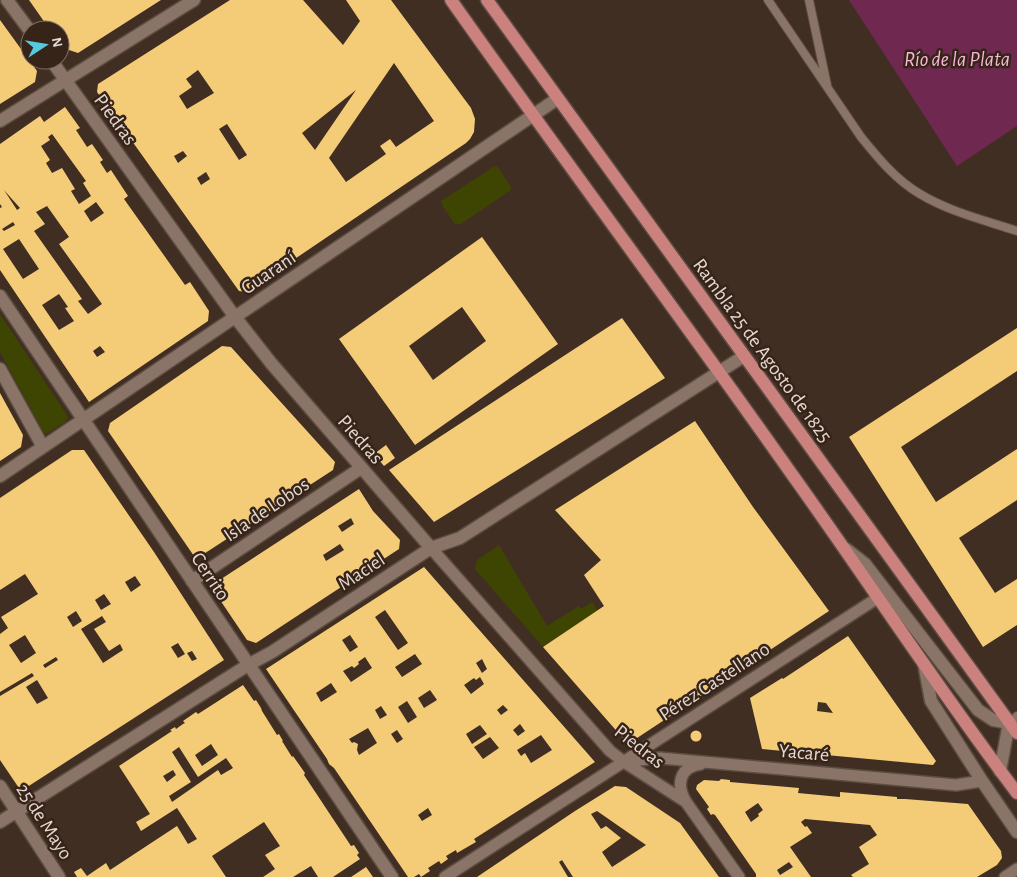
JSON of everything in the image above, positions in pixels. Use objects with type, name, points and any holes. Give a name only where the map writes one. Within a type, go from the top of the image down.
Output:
[{"type":"main road","points":[[451,0],[846,549],[1017,793]]},
{"type":"main road","name":"Rambla 25 de Agosto de 1825","points":[[486,0],[1014,724]]},
{"type":"street","points":[[7,0],[22,20]]},
{"type":"street","points":[[0,122],[194,0]]},
{"type":"street","name":"Piedras","points":[[58,70],[235,317],[271,363],[361,468],[610,751],[686,802]]},
{"type":"street","name":"Guaraní","points":[[0,476],[558,99]]},
{"type":"street","name":"Cerrito","points":[[0,296],[392,877]]},
{"type":"street","name":"Maciel","points":[[0,822],[248,664],[272,652],[431,548],[460,538],[744,356]]},
{"type":"street","points":[[0,369],[43,447]]},
{"type":"street","name":"Isla de Lobos","points":[[192,581],[361,468]]},
{"type":"street","points":[[846,549],[865,564],[978,710],[998,722],[1014,724],[1000,771]]},
{"type":"street","name":"Pérez Castellano","points":[[445,877],[879,597]]},
{"type":"street","points":[[924,662],[932,702],[1017,832]]},
{"type":"street","name":"Yacaré","points":[[624,762],[660,758],[956,785],[982,781]]},
{"type":"street","name":"Piedras","points":[[710,763],[693,765],[688,769],[682,776],[681,790],[686,802],[739,877]]},
{"type":"street","name":"25 de Mayo","points":[[0,786],[59,877]]},
{"type":"street","points":[[1005,877],[1017,869]]},
{"type":"lane","points":[[768,0],[828,90],[878,159],[918,193],[956,211],[1017,230]]},
{"type":"lane","points":[[808,0],[828,90]]},
{"type":"green space","points":[[495,166],[498,167],[511,190],[461,224],[455,224],[441,201]]},
{"type":"green space","points":[[0,314],[67,415],[68,418],[65,422],[48,433],[44,433],[0,352]]},
{"type":"green space","points":[[499,545],[547,626],[579,606],[581,609],[592,602],[598,611],[543,647],[475,569],[477,560]]},
{"type":"water","name":"Río de la Plata","points":[[849,0],[1017,0],[1017,126],[957,166]]},
{"type":"building","points":[[29,0],[161,0],[78,53],[70,50],[70,20],[43,20]]},
{"type":"building","points":[[230,0],[303,0],[343,45],[360,21],[346,0],[391,0],[471,108],[475,119],[474,132],[466,143],[246,292],[239,291],[97,92],[98,84]],"holes":[[[394,63],[434,121],[396,147],[390,139],[380,146],[386,154],[346,182],[329,158]],[[198,70],[214,93],[187,109],[179,96],[192,87],[186,79]],[[356,90],[315,150],[302,133]],[[227,124],[247,155],[239,160],[219,129]],[[183,151],[187,156],[178,163],[174,156]],[[206,172],[210,179],[201,185],[197,178]]]},
{"type":"building","points":[[0,20],[20,48],[20,70],[37,71],[35,82],[0,104]]},
{"type":"building","points":[[65,107],[80,128],[76,130],[87,147],[92,144],[103,160],[100,162],[107,173],[111,170],[128,196],[124,199],[185,285],[190,282],[209,311],[208,321],[89,402],[0,270],[0,208],[2,207],[0,204],[0,144],[40,116],[44,122]],"holes":[[[52,134],[86,181],[83,183],[91,196],[79,204],[71,191],[75,189],[62,168],[52,173],[46,163],[50,160],[41,146],[50,140],[48,137]],[[4,190],[11,198],[20,208],[17,210]],[[96,202],[104,213],[91,222],[84,211]],[[47,206],[69,237],[59,244],[102,304],[88,314],[78,301],[82,299],[34,231],[45,224],[36,212]],[[13,222],[15,225],[4,231],[2,229]],[[19,239],[39,269],[23,279],[3,249]],[[59,294],[68,307],[65,308],[74,321],[59,330],[42,305]],[[100,346],[105,352],[97,357],[93,351]]]},
{"type":"building","points":[[482,237],[558,344],[415,445],[339,339]],"holes":[[[462,307],[486,341],[433,380],[409,346]]]},
{"type":"building","points":[[622,318],[665,378],[434,522],[389,470]]},
{"type":"building","points":[[1017,328],[1017,371],[901,447],[936,502],[1017,449],[1017,500],[959,538],[995,593],[1017,579],[1017,625],[983,647],[849,437]]},
{"type":"building","points":[[222,346],[231,347],[335,462],[333,470],[196,559],[108,431],[110,423]]},
{"type":"building","points":[[0,393],[23,435],[21,447],[0,461]]},
{"type":"building","points":[[695,421],[753,507],[829,611],[628,744],[543,647],[604,606],[584,575],[601,560],[555,510]]},
{"type":"building","points":[[386,445],[395,458],[384,466],[374,454]]},
{"type":"building","points":[[72,450],[84,450],[154,552],[224,660],[21,791],[0,760],[0,696],[34,676],[32,673],[0,692],[0,634],[8,628],[1,617],[38,594],[25,574],[0,590],[0,498]],"holes":[[[135,576],[141,585],[131,592],[125,582]],[[104,594],[111,604],[101,610],[95,600]],[[76,611],[82,621],[73,627],[67,617]],[[102,616],[106,622],[94,629],[109,651],[120,644],[123,650],[103,663],[81,629]],[[25,635],[36,653],[21,663],[9,645]],[[178,643],[185,654],[178,658],[171,647]],[[192,651],[197,659],[192,661],[187,653]],[[56,657],[58,660],[45,668],[43,665]],[[37,680],[48,698],[37,704],[26,687]]]},
{"type":"building","points":[[359,489],[373,511],[400,540],[399,549],[256,643],[247,640],[214,591],[215,583]],"holes":[[[351,518],[354,524],[342,532],[338,526]],[[340,544],[344,550],[326,561],[323,555]]]},
{"type":"building","points":[[424,567],[595,762],[474,839],[476,842],[457,853],[456,850],[446,856],[448,859],[441,864],[439,861],[428,868],[430,871],[421,877],[419,874],[414,877],[408,877],[334,768],[329,764],[266,669]],"holes":[[[385,610],[408,643],[398,650],[375,617]],[[350,635],[358,647],[350,652],[342,640]],[[415,654],[422,664],[402,677],[395,667]],[[365,657],[372,668],[351,682],[343,671],[352,666],[354,668]],[[482,659],[487,669],[482,673],[476,663]],[[480,677],[484,684],[471,694],[464,685],[474,678],[476,680]],[[331,683],[337,692],[321,702],[316,693]],[[430,690],[437,700],[424,708],[418,698]],[[407,701],[417,717],[408,723],[398,707]],[[503,705],[508,710],[501,715],[497,710]],[[381,706],[387,715],[380,719],[375,710]],[[520,724],[525,731],[518,736],[513,730]],[[480,725],[487,734],[472,744],[466,734]],[[368,728],[377,743],[359,755],[357,750],[358,744],[352,743],[349,739]],[[397,730],[403,739],[397,743],[391,734]],[[541,735],[552,750],[531,763],[525,753],[521,756],[517,750]],[[490,737],[499,748],[483,759],[474,747]],[[428,808],[432,815],[422,821],[418,815]]]},
{"type":"building","points":[[848,636],[936,761],[933,765],[762,749],[750,698],[783,679]],"holes":[[[818,702],[826,703],[833,713],[817,711]]]},
{"type":"building","points":[[243,685],[254,701],[256,700],[277,735],[279,734],[292,757],[305,773],[304,775],[351,846],[354,845],[360,859],[333,877],[318,877],[311,866],[293,877],[263,877],[275,869],[265,855],[280,846],[264,822],[212,856],[226,877],[77,877],[74,872],[81,868],[87,876],[106,863],[110,870],[177,826],[188,844],[197,839],[177,808],[141,831],[136,822],[150,814],[119,766],[172,731],[170,730],[175,727],[176,729],[185,723],[183,721],[196,712],[198,714]],"holes":[[[211,744],[218,755],[202,766],[195,755]],[[179,747],[198,777],[226,758],[233,768],[221,775],[218,770],[172,802],[169,796],[191,782],[172,752]],[[173,770],[176,775],[167,782],[163,776]]]},
{"type":"building","points":[[696,730],[702,736],[696,742],[690,736]]},
{"type":"building","points":[[721,779],[730,780],[730,782],[799,788],[798,793],[840,797],[840,792],[897,797],[897,799],[968,804],[1001,851],[1002,858],[997,865],[977,877],[853,877],[851,875],[869,864],[859,847],[877,835],[870,825],[805,819],[801,822],[812,833],[790,847],[811,877],[756,877],[756,874],[715,815],[711,815],[707,809],[709,807],[696,789],[697,785],[704,780],[719,781]],"holes":[[[758,803],[763,810],[751,822],[745,812]],[[789,862],[793,867],[780,875],[777,870]]]},
{"type":"building","points":[[615,786],[626,787],[680,823],[719,877],[573,877],[562,860],[559,862],[568,877],[477,877]],"holes":[[[597,811],[646,845],[612,867],[602,852],[621,838],[606,826],[601,829],[591,814]]]},
{"type":"building","points":[[366,867],[373,877],[351,877]]}]
